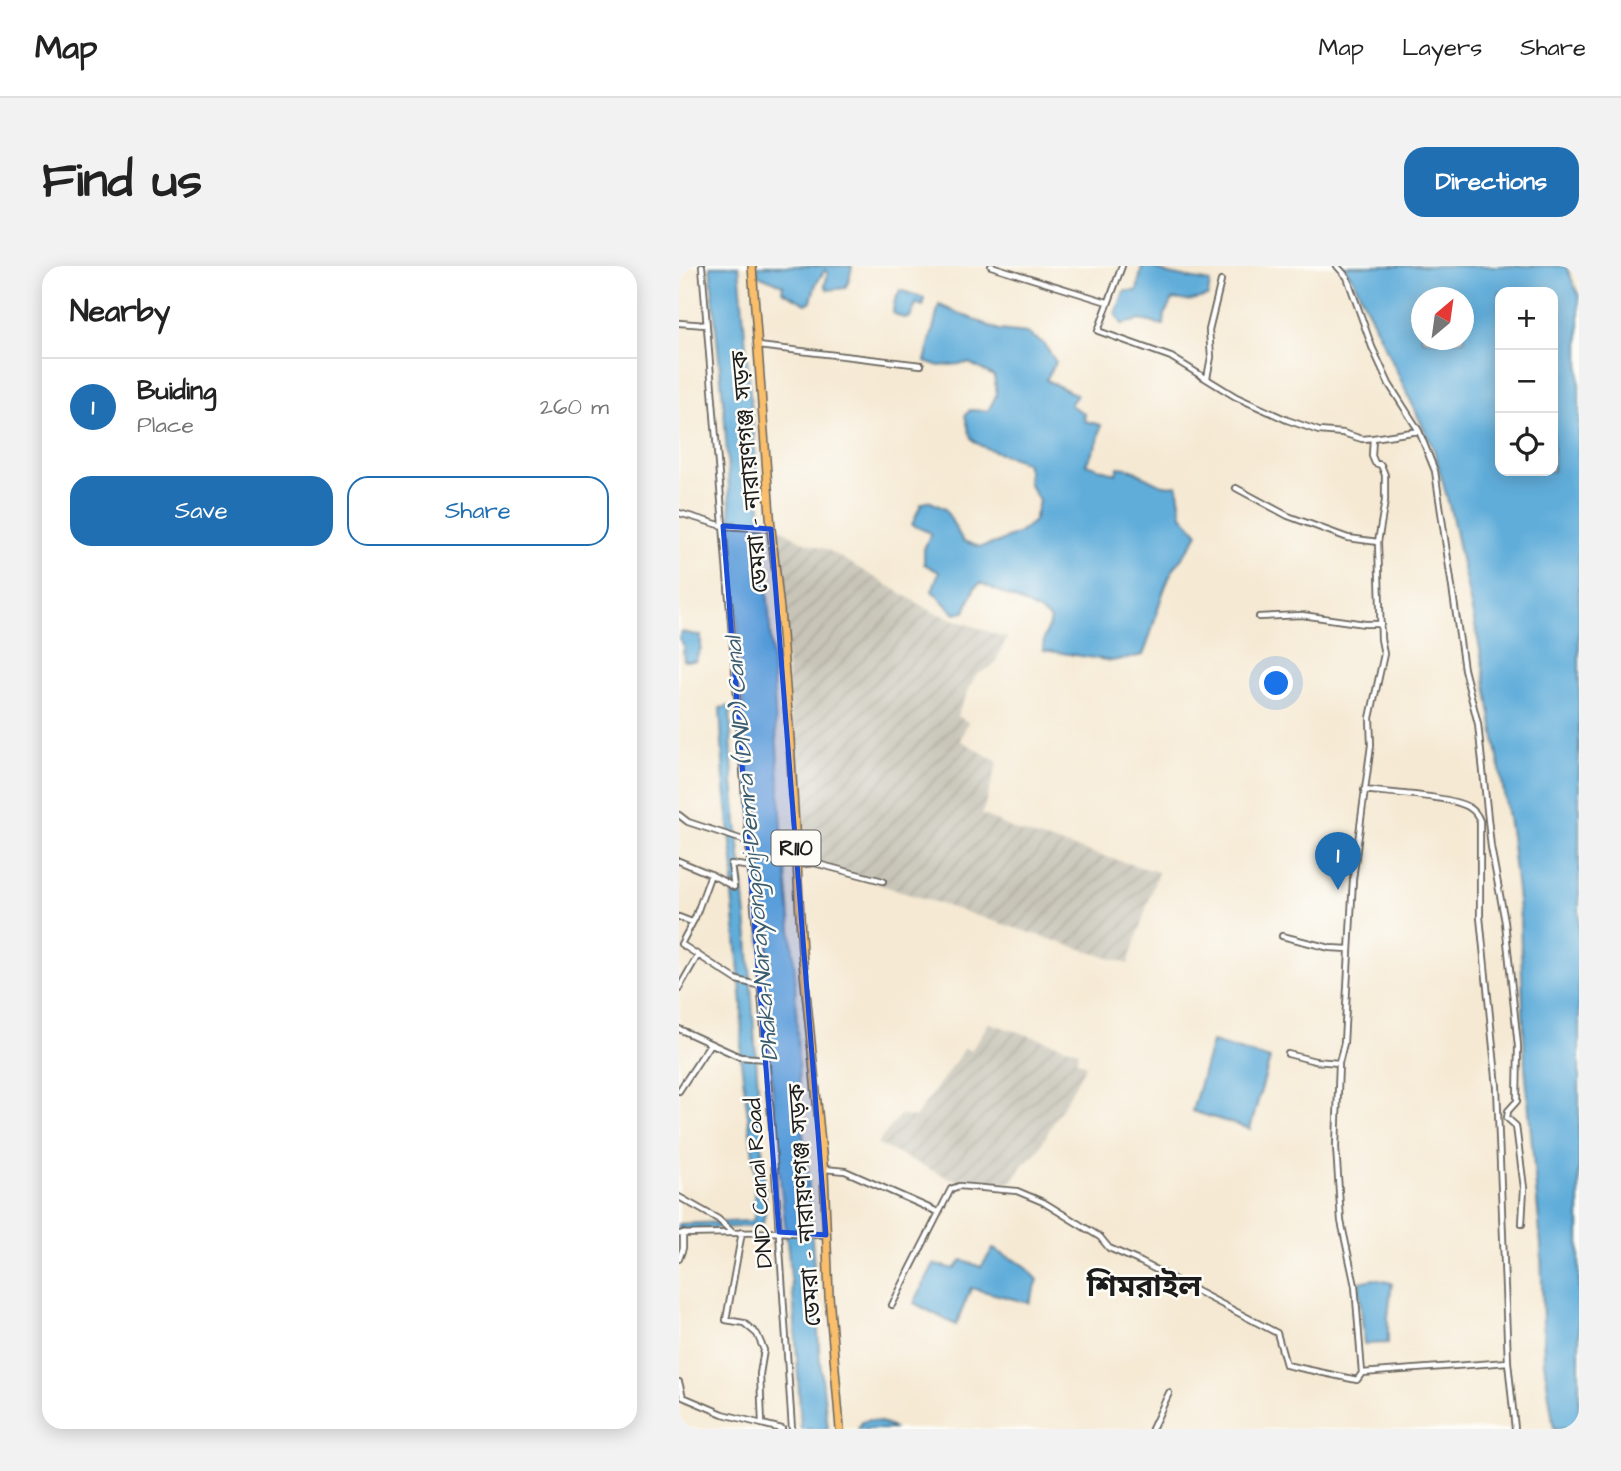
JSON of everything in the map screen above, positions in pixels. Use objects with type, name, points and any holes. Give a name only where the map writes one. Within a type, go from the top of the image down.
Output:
[{"type":"main road","name":"ডেমরা - নারায়ণগঞ্জ সড়ক","points":[[752,266],[771,529],[781,622],[802,952],[823,1168],[840,1429]]},
{"type":"street","name":"DND Canal Road","points":[[702,266],[767,1059],[792,1429]]},
{"type":"street","points":[[991,266],[1107,303]]},
{"type":"street","points":[[1122,266],[1098,331],[1171,357],[1236,397],[1313,430],[1343,433],[1362,439],[1419,430]]},
{"type":"street","points":[[1337,266],[1347,277],[1363,326],[1389,384],[1419,430],[1435,471],[1464,669],[1478,724],[1491,848],[1505,922],[1518,1045],[1517,1101],[1508,1111],[1507,1118],[1516,1126],[1524,1188],[1522,1224]]},
{"type":"street","points":[[1207,378],[1211,357],[1209,330],[1221,281]]},
{"type":"street","points":[[679,323],[706,325]]},
{"type":"street","points":[[757,345],[921,365]]},
{"type":"street","points":[[1361,1376],[1355,1286],[1341,1221],[1336,1147],[1339,1062],[1344,1042],[1353,879],[1371,745],[1372,704],[1384,654],[1378,542],[1385,501],[1385,475],[1381,465],[1375,463],[1372,456],[1373,438]]},
{"type":"street","points":[[1236,488],[1288,516],[1348,538],[1378,542]]},
{"type":"street","points":[[679,513],[723,526],[771,529]]},
{"type":"street","points":[[1259,617],[1302,615],[1365,625],[1381,624]]},
{"type":"street","points":[[1364,790],[1456,802],[1471,808],[1480,821],[1480,917],[1497,1087],[1508,1362],[1515,1429]]},
{"type":"street","points":[[679,815],[688,822],[749,842]]},
{"type":"street","points":[[679,861],[734,887],[731,864],[752,867]]},
{"type":"street","points":[[797,865],[814,863],[883,881]]},
{"type":"street","points":[[711,874],[681,944],[737,980],[761,986]]},
{"type":"street","points":[[679,918],[692,922]]},
{"type":"street","points":[[1282,936],[1330,948],[1349,949]]},
{"type":"street","points":[[679,988],[698,955]]},
{"type":"street","points":[[679,1029],[740,1058],[767,1059]]},
{"type":"street","points":[[679,1091],[710,1044]]},
{"type":"street","points":[[1287,1054],[1315,1061],[1339,1062]]},
{"type":"street","points":[[823,1168],[845,1171],[938,1212]]},
{"type":"street","points":[[892,1305],[949,1192],[955,1187],[1017,1191],[1043,1202],[1100,1237],[1109,1248],[1277,1332],[1286,1364],[1357,1380],[1361,1376],[1508,1362]]},
{"type":"street","points":[[679,1197],[717,1219],[733,1233]]},
{"type":"street","points":[[742,1232],[726,1320],[744,1323],[757,1334],[764,1350],[760,1374],[762,1424]]},
{"type":"street","points":[[679,1259],[683,1248],[681,1233],[779,1232],[826,1235]]},
{"type":"street","points":[[679,1382],[683,1397],[723,1415],[782,1429]]},
{"type":"street","points":[[1152,1429],[1169,1393]]},
{"type":"highlighted area","points":[[723,526],[771,529],[826,1235],[779,1232]]},
{"type":"shaded area","points":[[778,527],[801,541],[828,550],[933,612],[1007,638],[994,665],[975,676],[957,716],[968,722],[960,740],[998,762],[982,814],[1017,831],[1158,872],[1128,964],[799,859]]},
{"type":"shaded area","points":[[989,1023],[1079,1051],[1076,1060],[1086,1065],[1038,1150],[1022,1165],[1012,1182],[981,1184],[951,1179],[877,1144],[900,1115],[915,1118],[965,1048],[971,1051]]},
{"type":"water","points":[[710,266],[739,266],[769,610],[782,828],[795,971],[800,1108],[828,1429],[801,1429],[794,1306],[778,1159],[744,722],[724,410]]},
{"type":"water","points":[[757,266],[852,266],[845,288],[828,290],[825,285],[828,273],[825,270],[816,284],[811,301],[806,304],[782,291],[783,285],[758,275]]},
{"type":"water","points":[[1142,266],[1210,282],[1208,296],[1189,301],[1173,299],[1165,313],[1164,325],[1140,320],[1122,324],[1116,314],[1124,291],[1137,291]]},
{"type":"water","points":[[1343,266],[1566,266],[1579,296],[1579,1429],[1554,1429],[1544,1362],[1541,1245],[1525,1066],[1520,919],[1511,836],[1480,649],[1452,516],[1434,450],[1353,279]]},
{"type":"water","points":[[900,290],[924,298],[924,305],[917,303],[910,317],[903,318],[893,313]]},
{"type":"water","points":[[939,305],[999,330],[1027,333],[1043,343],[1056,362],[1046,380],[1077,395],[1070,405],[1084,413],[1085,421],[1101,425],[1098,441],[1086,464],[1116,474],[1118,467],[1126,468],[1154,482],[1177,485],[1182,515],[1198,533],[1170,576],[1143,655],[1112,661],[1043,650],[1051,619],[1034,608],[981,583],[975,587],[965,612],[955,614],[932,591],[939,572],[924,564],[924,549],[931,533],[912,525],[921,504],[929,501],[945,509],[963,541],[980,547],[1019,533],[1034,521],[1039,501],[1028,482],[1026,463],[987,449],[974,441],[970,434],[965,416],[970,410],[988,411],[997,394],[994,376],[969,363],[939,366],[925,361]]},
{"type":"water","points":[[682,632],[701,636],[701,648],[695,661],[684,661],[683,645],[679,638]]},
{"type":"water","points":[[730,706],[733,782],[748,938],[766,1207],[763,1223],[759,1226],[679,1230],[679,1224],[754,1219],[755,1171],[741,1061],[742,1005],[732,894],[734,870],[724,779],[720,708]]},
{"type":"water","points":[[1212,1042],[1270,1059],[1250,1129],[1192,1111]]},
{"type":"water","points":[[993,1249],[1024,1265],[1038,1280],[1029,1303],[971,1288],[956,1325],[914,1303],[934,1264],[954,1269],[962,1260],[981,1267]]},
{"type":"water","points":[[1374,1279],[1392,1283],[1388,1343],[1364,1344],[1359,1282]]},
{"type":"water","points":[[862,1422],[881,1422],[895,1429],[858,1429]]},
{"type":"place","name":"Buiding","points":[[1338,890]]},
{"type":"district","name":"শিমরাইল","points":[[1144,1286]]},
{"type":"water label","name":"Dhaka-Narayongonj-Demra (DND) Canal","points":[[751,849]]}]
